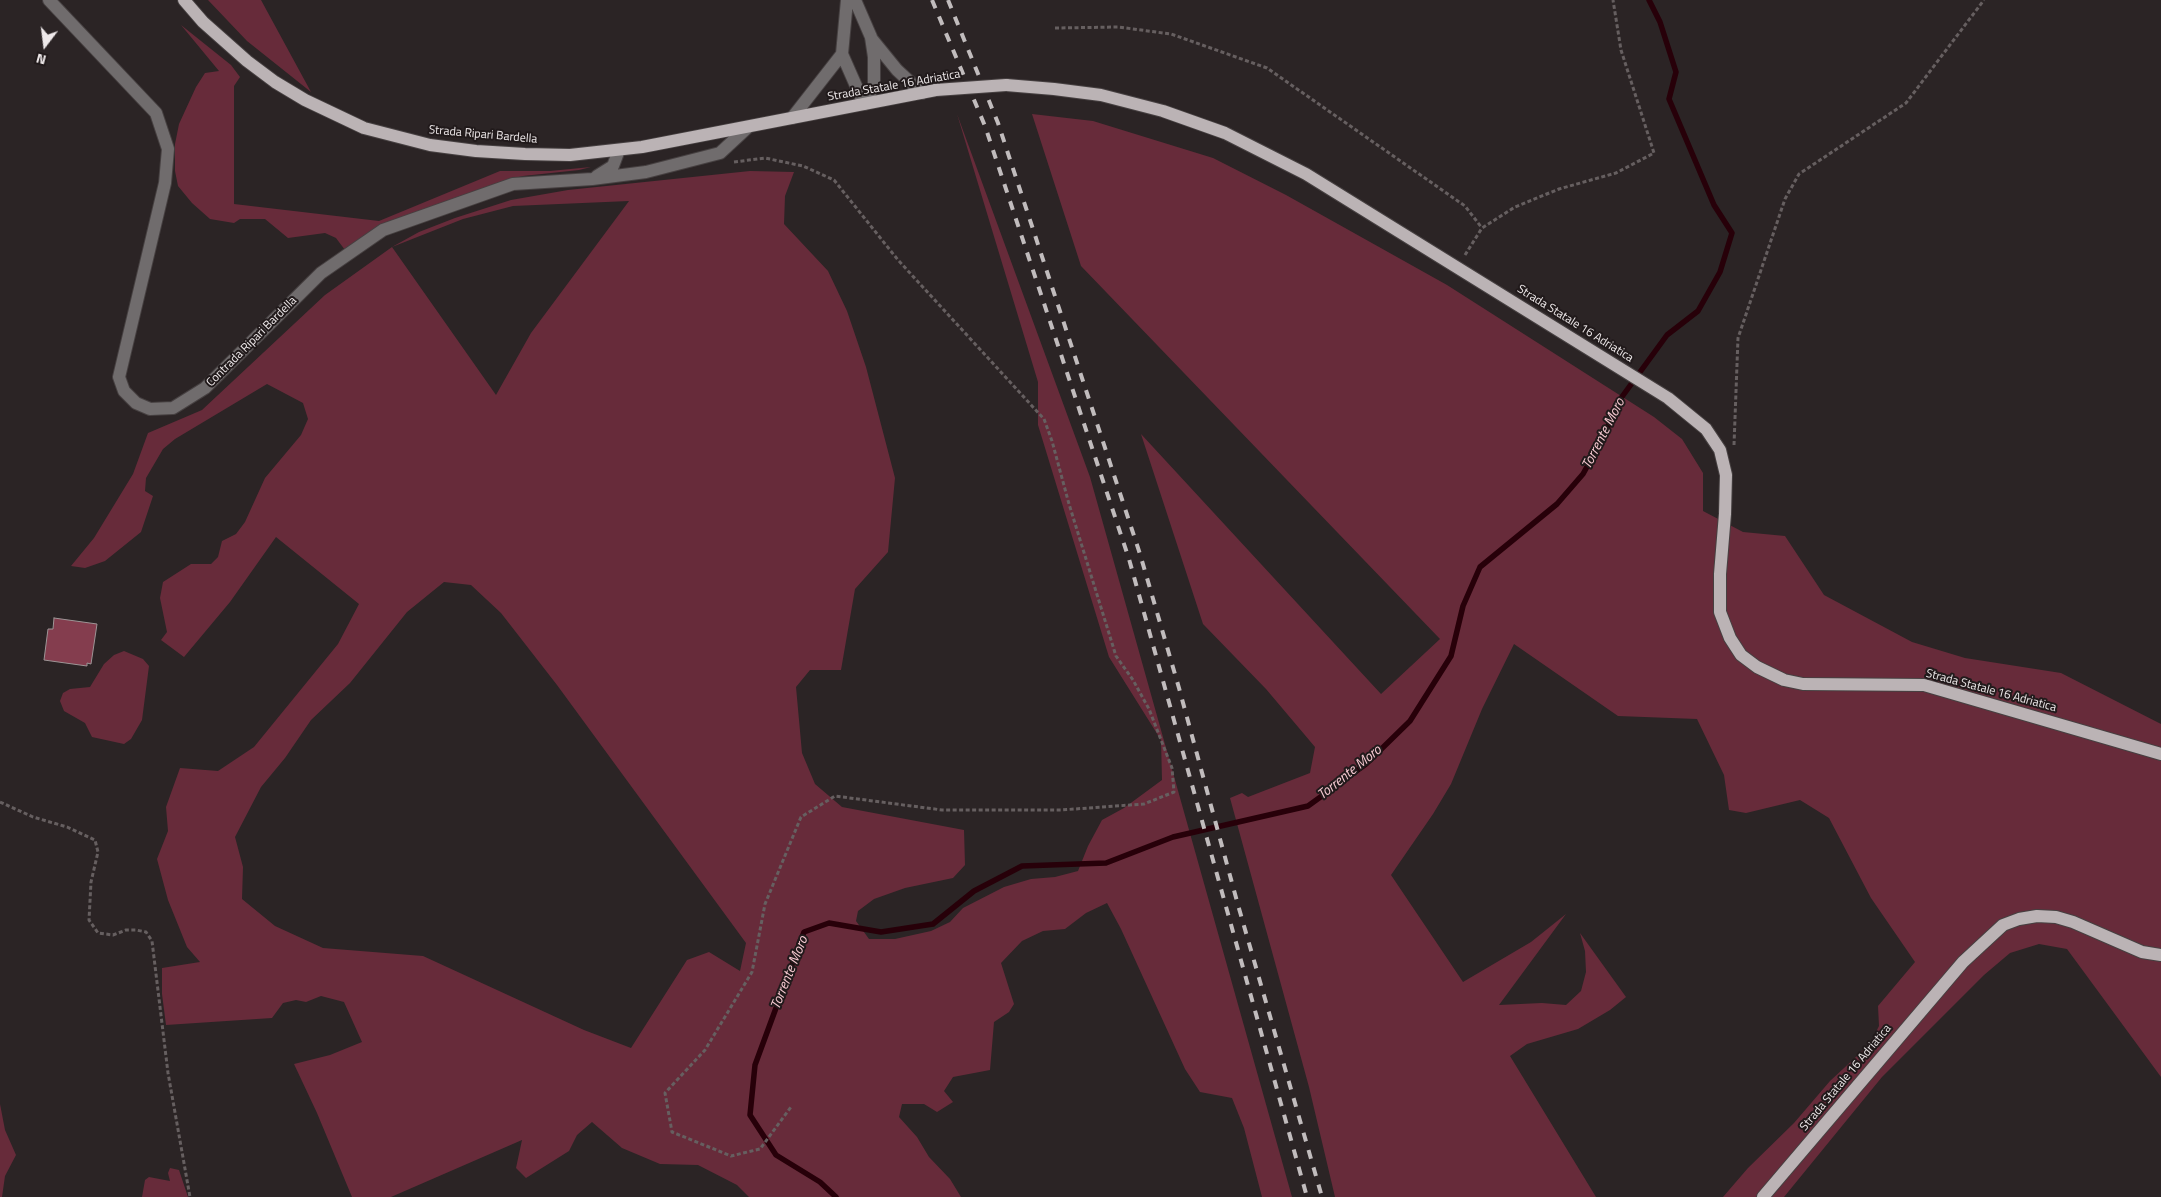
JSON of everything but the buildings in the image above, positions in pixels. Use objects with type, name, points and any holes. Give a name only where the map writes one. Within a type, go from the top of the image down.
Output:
[{"type":"main road","name":"Strada Ripari Bardella","points":[[184,0],[203,22],[275,82],[319,108],[364,128],[430,145],[476,151],[547,155],[619,150],[747,128],[792,118]]},
{"type":"main road","name":"Strada Statale 16 Adriatica","points":[[792,118],[936,90],[1006,85],[1054,88],[1101,95],[1163,111],[1224,133],[1306,174],[1458,266],[1668,398],[1706,429],[1720,450],[1726,475],[1720,574],[1720,612],[1730,638],[1741,655],[1757,667],[1784,680],[1803,684],[1924,685],[2161,754]]},
{"type":"main road","name":"Strada Statale 16 Adriatica","points":[[1763,1197],[1963,962],[2003,925],[2019,919],[2038,916],[2056,917],[2073,922],[2142,952],[2161,955]]},
{"type":"street","name":"Contrada Ripari Bardella","points":[[49,0],[156,113],[168,149],[165,183],[119,377],[124,391],[136,402],[150,409],[173,408],[205,388],[321,273],[383,230],[513,184],[592,179],[646,172],[720,153],[747,128]]},
{"type":"street","points":[[846,0],[842,54],[864,104]]},
{"type":"street","points":[[855,0],[871,37],[897,70],[922,93]]},
{"type":"street","points":[[864,104],[874,86],[874,57],[871,37]]},
{"type":"street","points":[[792,118],[842,54]]},
{"type":"street","name":"Contrada Ripari Bardella","points":[[592,179],[613,166],[619,150]]},
{"type":"path","points":[[1458,266],[1482,228],[1515,207],[1558,189],[1616,173],[1654,153],[1621,50],[1613,0]]},
{"type":"path","points":[[1733,450],[1735,442],[1738,338],[1785,199],[1799,174],[1906,103],[1984,0]]},
{"type":"path","points":[[1055,28],[1118,27],[1171,34],[1267,68],[1465,206],[1482,228]]},
{"type":"path","points":[[729,162],[765,158],[803,166],[834,180],[898,260],[1044,419],[1116,656],[1133,680],[1148,709],[1172,768],[1174,792],[1144,804],[1061,810],[942,810],[835,796],[801,818],[765,904],[752,972],[705,1050],[665,1092],[672,1132],[731,1156],[760,1149],[791,1107]]},
{"type":"path","points":[[0,802],[33,817],[67,827],[95,840],[98,852],[91,882],[89,920],[98,934],[113,935],[126,930],[136,930],[146,932],[152,941],[168,1073],[190,1197]]},
{"type":"shaded area","points":[[208,0],[261,0],[311,92],[247,41]]},
{"type":"shaded area","points":[[181,25],[231,65],[240,77],[234,86],[234,204],[379,221],[500,171],[550,171],[591,167],[523,176],[503,181],[345,250],[336,238],[325,233],[288,238],[265,219],[240,219],[234,223],[210,219],[192,203],[178,186],[175,171],[175,144],[179,124],[196,87],[205,73],[219,71]]},
{"type":"shaded area","points":[[957,114],[1090,477],[1292,1197],[1262,1197],[1244,1128],[1232,1098],[1200,1092],[1185,1069],[1121,929],[1107,903],[1086,913],[1065,929],[1043,931],[1022,941],[1001,963],[1014,1004],[1009,1012],[994,1022],[990,1070],[953,1077],[944,1091],[953,1102],[937,1112],[924,1104],[902,1104],[899,1117],[917,1137],[929,1157],[950,1179],[961,1197],[749,1197],[737,1185],[698,1165],[660,1164],[622,1148],[592,1122],[577,1135],[569,1151],[526,1178],[516,1168],[522,1140],[391,1197],[352,1197],[294,1064],[330,1055],[362,1042],[344,1002],[321,996],[306,1002],[296,1000],[283,1003],[272,1018],[166,1025],[162,994],[162,968],[200,962],[187,947],[168,900],[157,859],[168,831],[166,807],[180,768],[218,771],[254,747],[338,644],[359,604],[276,537],[230,602],[184,657],[161,640],[167,632],[160,598],[163,582],[191,564],[211,564],[218,557],[222,541],[236,534],[245,522],[265,478],[301,435],[308,419],[303,403],[267,384],[175,439],[163,449],[146,478],[145,491],[153,496],[141,532],[105,561],[85,568],[71,566],[94,538],[133,474],[148,433],[202,410],[325,295],[392,247],[419,232],[511,200],[568,190],[750,171],[794,172],[785,196],[784,224],[828,271],[847,311],[866,367],[895,478],[888,552],[855,589],[841,670],[810,670],[796,687],[802,753],[815,784],[842,807],[964,830],[965,865],[953,878],[905,888],[874,899],[858,911],[856,921],[869,939],[895,939],[931,931],[950,922],[963,908],[1004,887],[1031,879],[1055,877],[1078,871],[1088,846],[1102,820],[1124,808],[1162,780],[1161,740],[1109,657],[1038,425],[1038,382]],"holes":[[[629,201],[531,333],[496,395],[392,247],[463,219],[513,206]],[[444,582],[471,585],[501,613],[557,685],[746,943],[740,971],[709,952],[687,960],[631,1048],[584,1030],[423,956],[323,948],[275,926],[242,899],[243,867],[235,837],[261,787],[285,758],[311,720],[350,683],[407,612]]]},
{"type":"shaded area","points":[[1032,114],[1093,121],[1213,158],[1286,195],[1447,285],[1654,417],[1682,439],[1703,473],[1703,511],[1743,532],[1785,536],[1824,595],[1912,642],[1965,658],[2061,673],[2161,724],[2161,1077],[2067,949],[2039,944],[2010,953],[1984,975],[1882,1077],[1784,1197],[1723,1197],[1748,1168],[1794,1123],[1830,1081],[1870,1044],[1879,1026],[1878,1006],[1915,962],[1871,898],[1829,818],[1800,800],[1746,813],[1729,810],[1724,775],[1697,719],[1618,716],[1514,644],[1482,709],[1451,784],[1391,875],[1463,982],[1531,942],[1566,914],[1499,1005],[1542,1003],[1566,1005],[1581,991],[1586,972],[1585,951],[1580,933],[1626,997],[1610,1010],[1578,1029],[1527,1044],[1510,1056],[1596,1197],[1335,1197],[1309,1087],[1230,798],[1242,793],[1248,797],[1310,773],[1315,747],[1266,689],[1203,624],[1141,434],[1381,694],[1440,639],[1081,266]]},
{"type":"shaded area","points":[[124,651],[143,659],[149,666],[142,720],[131,739],[124,744],[92,737],[85,723],[64,711],[60,701],[63,693],[70,689],[90,687],[104,664],[114,655]]},
{"type":"shaded area","points":[[0,1104],[5,1130],[16,1155],[5,1176],[2,1197],[0,1197]]},
{"type":"shaded area","points":[[170,1168],[179,1170],[188,1197],[142,1197],[145,1180],[149,1177],[170,1181],[168,1173]]},
{"type":"waterway","name":"Torrente Moro","points":[[836,1197],[820,1182],[776,1155],[750,1115],[755,1065],[804,932],[829,923],[881,932],[933,924],[974,891],[1022,866],[1106,863],[1173,837],[1308,806],[1366,764],[1410,721],[1451,656],[1463,606],[1480,567],[1557,504],[1583,474],[1605,434],[1616,405],[1667,335],[1698,311],[1720,272],[1732,233],[1714,205],[1669,99],[1676,72],[1660,22],[1649,0]]},
{"type":"railway","points":[[932,0],[985,126],[1129,559],[1307,1197]]},
{"type":"railway","points":[[948,0],[998,123],[1140,554],[1322,1197]]}]
